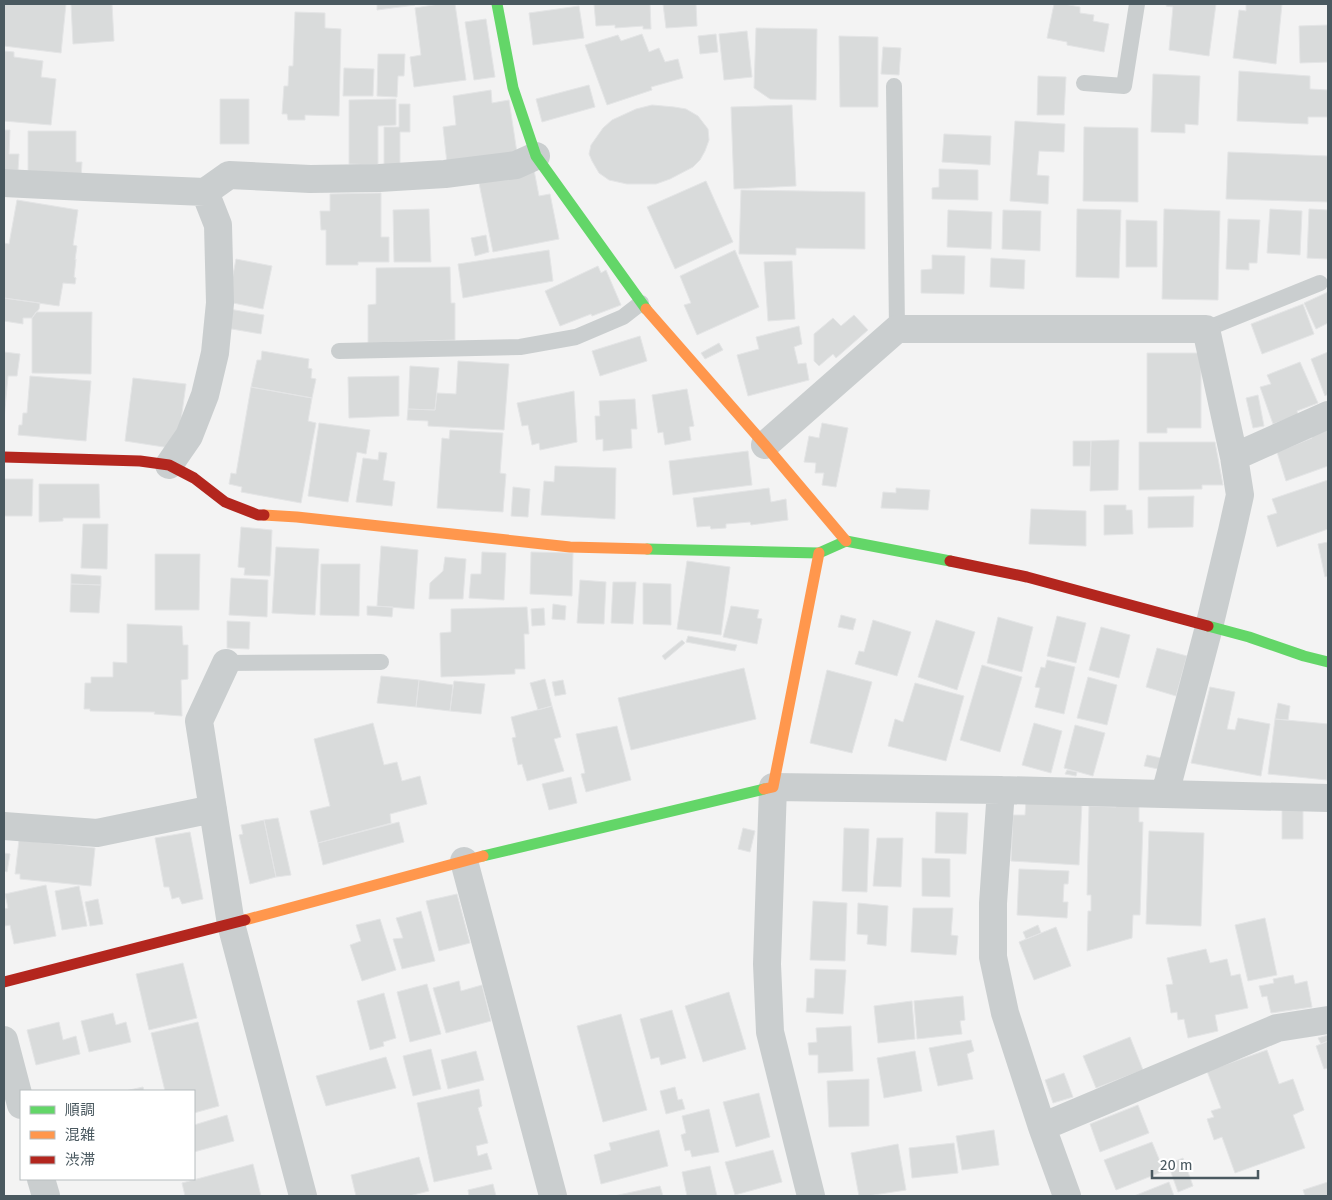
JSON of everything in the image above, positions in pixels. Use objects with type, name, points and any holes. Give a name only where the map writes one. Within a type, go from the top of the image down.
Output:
[{"type":"street","points":[[496,4],[513,88],[536,156],[641,303],[846,541]]},
{"type":"street","points":[[4,182],[85,188],[205,192],[229,175],[310,179],[379,178],[444,174],[516,165],[536,156]]},
{"type":"street","points":[[169,465],[189,436],[205,395],[215,353],[220,303],[218,224],[205,192]]},
{"type":"street","points":[[765,445],[897,329],[1206,329],[1234,458],[1240,495],[1209,627],[1165,794]]},
{"type":"street","points":[[1234,458],[1328,415]]},
{"type":"street","points":[[4,457],[140,461],[169,465],[194,478],[225,502],[258,515],[306,518],[570,547],[819,553],[846,541],[1027,577],[1249,637],[1304,656],[1328,662]]},
{"type":"street","points":[[811,1196],[770,1032],[767,964],[773,787],[819,553]]},
{"type":"street","points":[[226,663],[200,721],[231,924],[303,1196]]},
{"type":"street","points":[[4,982],[464,862],[773,787],[1001,790],[1328,798]]},
{"type":"street","points":[[1001,790],[993,903],[994,957],[1005,1013],[1042,1127],[1067,1196]]},
{"type":"street","points":[[4,826],[97,833],[214,809]]},
{"type":"street","points":[[464,862],[554,1196]]},
{"type":"street","points":[[1042,1127],[1277,1028],[1328,1020]]},
{"type":"street","points":[[4,1040],[20,1101]]},
{"type":"street","points":[[41,1180],[46,1196]]},
{"type":"lane","points":[[1084,82],[1124,86],[1137,4]]},
{"type":"lane","points":[[894,86],[897,329]]},
{"type":"lane","points":[[1206,329],[1320,283]]},
{"type":"lane","points":[[339,351],[520,347],[576,337],[623,317],[641,303]]},
{"type":"lane","points":[[226,663],[381,662]]},
{"type":"building","points":[[4,4],[66,4],[61,53],[4,46]]},
{"type":"building","points":[[71,4],[112,4],[114,41],[73,44]]},
{"type":"building","points":[[377,4],[415,4],[415,5],[377,10]]},
{"type":"building","points":[[439,4],[455,4],[466,80],[414,87],[410,57],[421,55],[415,8]]},
{"type":"building","points":[[594,4],[650,4],[651,29],[643,29],[643,26],[615,28],[615,25],[596,26]]},
{"type":"building","points":[[663,4],[696,4],[697,26],[666,28]]},
{"type":"building","points":[[1054,4],[1080,7],[1080,13],[1094,15],[1093,21],[1109,24],[1104,52],[1067,45],[1067,42],[1047,38]]},
{"type":"building","points":[[1167,4],[1216,4],[1209,56],[1169,50],[1173,7],[1166,6]]},
{"type":"building","points":[[1246,4],[1282,4],[1276,64],[1233,58],[1239,10],[1246,11]]},
{"type":"building","points":[[579,6],[584,38],[533,45],[529,13]]},
{"type":"building","points":[[295,12],[325,13],[325,28],[341,29],[339,116],[305,115],[305,120],[288,120],[287,114],[282,114],[284,86],[288,86],[289,66],[293,66]]},
{"type":"building","points":[[486,19],[495,77],[474,80],[465,22]]},
{"type":"building","points":[[1328,25],[1328,62],[1300,63],[1299,26]]},
{"type":"building","points":[[756,28],[817,29],[816,100],[770,99],[754,88]]},
{"type":"building","points":[[747,31],[752,77],[724,80],[719,34]]},
{"type":"building","points":[[642,34],[649,52],[659,48],[665,62],[678,59],[683,78],[651,87],[652,90],[607,105],[585,45],[618,35],[621,41]]},
{"type":"building","points":[[716,34],[718,52],[700,54],[698,36]]},
{"type":"building","points":[[839,36],[878,37],[878,107],[840,107]]},
{"type":"building","points":[[883,47],[901,48],[899,75],[881,74]]},
{"type":"building","points":[[4,51],[14,52],[14,57],[43,61],[41,77],[56,79],[51,125],[4,121]]},
{"type":"building","points":[[378,54],[405,54],[404,76],[398,76],[397,97],[377,96]]},
{"type":"building","points":[[344,68],[374,69],[373,96],[343,96]]},
{"type":"building","points":[[1239,71],[1310,76],[1310,89],[1328,90],[1328,117],[1308,117],[1308,124],[1237,121]]},
{"type":"building","points":[[1153,74],[1200,76],[1198,125],[1185,124],[1185,133],[1151,132]]},
{"type":"building","points":[[1038,76],[1066,77],[1064,115],[1037,115]]},
{"type":"building","points":[[589,85],[595,107],[542,122],[536,99]]},
{"type":"building","points":[[491,90],[492,103],[509,100],[517,153],[447,163],[443,127],[456,125],[453,96]]},
{"type":"building","points":[[220,99],[249,99],[249,144],[220,144]]},
{"type":"building","points":[[396,99],[396,125],[378,126],[378,165],[349,164],[349,100]]},
{"type":"building","points":[[399,104],[410,104],[410,132],[400,132],[400,167],[384,167],[384,127],[399,127]]},
{"type":"building","points":[[652,105],[686,109],[698,116],[708,129],[709,140],[700,160],[693,167],[656,184],[627,184],[609,180],[599,173],[592,161],[589,154],[591,145],[603,128],[612,120],[636,109]]},
{"type":"building","points":[[792,105],[796,186],[734,189],[731,107]]},
{"type":"building","points":[[1015,121],[1065,124],[1064,152],[1039,151],[1037,175],[1049,176],[1048,204],[1010,201]]},
{"type":"building","points":[[1084,127],[1138,128],[1138,202],[1083,201]]},
{"type":"building","points":[[4,130],[10,130],[9,154],[19,154],[18,170],[4,170]]},
{"type":"building","points":[[28,131],[76,131],[76,162],[82,162],[81,179],[28,180]]},
{"type":"building","points":[[944,134],[991,136],[990,165],[942,162]]},
{"type":"building","points":[[1228,152],[1328,156],[1328,202],[1226,199]]},
{"type":"building","points":[[939,169],[978,170],[978,200],[932,199],[932,188],[939,187]]},
{"type":"building","points":[[534,170],[539,196],[550,194],[559,239],[493,252],[478,178]]},
{"type":"building","points":[[706,181],[733,242],[675,269],[647,207]]},
{"type":"building","points":[[741,190],[865,192],[865,249],[796,248],[796,255],[739,254]]},
{"type":"building","points":[[381,193],[381,237],[389,237],[389,262],[358,262],[358,265],[326,265],[326,230],[321,230],[320,211],[330,211],[330,194]]},
{"type":"building","points":[[17,200],[78,210],[73,245],[77,246],[75,284],[63,283],[59,306],[4,298],[4,243],[9,244]]},
{"type":"building","points":[[429,209],[431,262],[394,262],[393,210]]},
{"type":"building","points":[[1077,209],[1121,210],[1119,278],[1076,277]]},
{"type":"building","points":[[1164,209],[1220,211],[1218,300],[1162,299]]},
{"type":"building","points":[[1270,209],[1302,211],[1300,255],[1267,253]]},
{"type":"building","points":[[1309,209],[1328,210],[1328,259],[1307,258]]},
{"type":"building","points":[[948,210],[992,212],[991,249],[947,247]]},
{"type":"building","points":[[1003,210],[1041,211],[1040,251],[1002,249]]},
{"type":"building","points":[[1228,219],[1260,220],[1257,263],[1249,263],[1249,270],[1226,269]]},
{"type":"building","points":[[1126,220],[1157,221],[1157,267],[1126,267]]},
{"type":"building","points":[[486,235],[489,252],[475,256],[471,238]]},
{"type":"building","points":[[549,250],[553,281],[463,298],[458,264]]},
{"type":"building","points":[[735,250],[759,307],[697,335],[684,305],[691,303],[680,276]]},
{"type":"building","points":[[932,255],[965,256],[964,294],[921,293],[921,270],[932,269]]},
{"type":"building","points":[[991,258],[1025,260],[1024,289],[990,287]]},
{"type":"building","points":[[236,259],[272,266],[263,309],[228,302]]},
{"type":"building","points":[[792,261],[795,319],[768,321],[764,262]]},
{"type":"building","points":[[598,266],[601,273],[606,270],[621,305],[560,326],[545,291]]},
{"type":"building","points":[[450,267],[451,303],[455,303],[455,340],[368,343],[368,305],[376,304],[376,268]]},
{"type":"building","points":[[1328,292],[1328,323],[1316,329],[1304,303]]},
{"type":"building","points":[[4,298],[40,303],[39,309],[32,318],[23,318],[23,324],[4,321]]},
{"type":"building","points":[[1303,304],[1314,334],[1262,354],[1251,324]]},
{"type":"building","points":[[229,309],[264,315],[261,334],[226,328]]},
{"type":"building","points":[[36,312],[92,312],[91,374],[32,373],[32,318]]},
{"type":"building","points":[[854,315],[868,330],[836,358],[833,354],[819,366],[814,361],[814,334],[833,318],[841,326]]},
{"type":"building","points":[[799,326],[802,344],[794,347],[798,364],[806,363],[809,380],[748,396],[737,355],[759,349],[756,337]]},
{"type":"building","points":[[640,336],[647,361],[600,376],[592,351]]},
{"type":"building","points":[[719,343],[723,350],[705,359],[701,353]]},
{"type":"building","points":[[262,351],[309,359],[308,368],[312,369],[311,378],[316,379],[312,398],[251,387],[257,360],[261,360]]},
{"type":"building","points":[[4,352],[20,354],[17,376],[8,376],[4,419]]},
{"type":"building","points":[[1328,352],[1328,394],[1325,396],[1311,359]]},
{"type":"building","points":[[1147,353],[1201,353],[1201,428],[1167,428],[1167,433],[1147,433]]},
{"type":"building","points":[[458,361],[509,364],[504,430],[428,426],[428,421],[407,420],[408,409],[435,410],[437,393],[456,394]]},
{"type":"building","points":[[1300,362],[1318,403],[1297,411],[1298,415],[1273,424],[1260,387],[1271,384],[1267,375]]},
{"type":"building","points":[[410,366],[439,368],[435,410],[408,409]]},
{"type":"building","points":[[30,376],[91,381],[86,441],[18,435],[19,425],[22,425],[23,413],[27,413]]},
{"type":"building","points":[[399,376],[399,416],[349,418],[348,377]]},
{"type":"building","points":[[133,378],[186,384],[177,449],[125,441]]},
{"type":"building","points":[[251,387],[312,398],[308,421],[316,423],[301,503],[241,492],[242,487],[229,484],[231,473],[236,474]]},
{"type":"building","points":[[687,389],[694,426],[689,427],[691,440],[665,445],[663,432],[658,433],[652,395]]},
{"type":"building","points":[[574,391],[577,442],[540,450],[539,443],[532,445],[528,425],[522,426],[517,403]]},
{"type":"building","points":[[1258,395],[1264,426],[1253,428],[1246,398]]},
{"type":"building","points":[[635,399],[637,429],[631,429],[632,448],[603,451],[603,439],[596,440],[595,416],[600,416],[599,401]]},
{"type":"building","points":[[319,423],[370,430],[366,454],[357,452],[348,502],[308,496]]},
{"type":"building","points":[[822,423],[848,428],[836,487],[822,485],[824,473],[815,473],[816,463],[804,462],[809,436],[819,438]]},
{"type":"building","points":[[1328,425],[1328,466],[1286,481],[1277,452],[1312,438],[1310,432]]},
{"type":"building","points":[[450,430],[503,433],[500,473],[506,474],[503,512],[437,508],[442,438],[449,439]]},
{"type":"building","points":[[1119,440],[1118,490],[1090,491],[1091,441]]},
{"type":"building","points":[[1073,441],[1091,441],[1090,466],[1073,466]]},
{"type":"building","points":[[1139,442],[1215,442],[1223,485],[1202,485],[1202,489],[1139,490]]},
{"type":"building","points":[[748,451],[752,485],[673,495],[669,461]]},
{"type":"building","points":[[379,452],[387,453],[383,480],[395,482],[392,506],[356,502],[363,458],[378,460]]},
{"type":"building","points":[[555,466],[616,468],[615,519],[541,515],[544,481],[554,482]]},
{"type":"building","points":[[4,479],[33,479],[32,516],[4,516]]},
{"type":"building","points":[[1328,480],[1328,529],[1277,547],[1267,516],[1277,513],[1272,499]]},
{"type":"building","points":[[39,484],[99,484],[100,518],[63,518],[63,521],[39,522]]},
{"type":"building","points":[[513,487],[530,489],[528,517],[511,516]]},
{"type":"building","points":[[769,488],[771,502],[786,499],[788,520],[751,525],[750,522],[726,524],[726,528],[711,529],[710,526],[697,527],[693,498]]},
{"type":"building","points":[[896,488],[930,490],[928,510],[881,508],[883,492],[896,493]]},
{"type":"building","points":[[1194,496],[1193,527],[1148,528],[1148,497]]},
{"type":"building","points":[[1104,505],[1126,505],[1126,510],[1132,510],[1133,534],[1104,535]]},
{"type":"building","points":[[1031,509],[1086,511],[1086,546],[1029,544]]},
{"type":"building","points":[[83,524],[108,524],[107,569],[81,568]]},
{"type":"building","points":[[241,527],[272,530],[270,576],[244,575],[245,568],[238,567]]},
{"type":"building","points":[[1328,542],[1328,576],[1325,577],[1318,544]]},
{"type":"building","points":[[381,546],[418,550],[414,609],[377,606]]},
{"type":"building","points":[[276,547],[319,549],[315,615],[272,613]]},
{"type":"building","points":[[482,552],[506,553],[504,600],[469,598],[471,574],[481,574]]},
{"type":"building","points":[[531,552],[573,553],[572,596],[530,594]]},
{"type":"building","points":[[155,554],[200,554],[199,610],[155,610]]},
{"type":"building","points":[[445,557],[466,559],[463,599],[429,599],[430,583],[443,571]]},
{"type":"building","points":[[687,561],[730,567],[721,635],[677,629]]},
{"type":"building","points":[[321,564],[360,564],[359,616],[320,615]]},
{"type":"building","points":[[71,574],[101,576],[101,585],[71,584]]},
{"type":"building","points":[[231,578],[268,580],[267,617],[229,615]]},
{"type":"building","points":[[580,580],[606,582],[604,624],[577,623]]},
{"type":"building","points":[[613,582],[636,582],[633,624],[611,623]]},
{"type":"building","points":[[643,583],[671,584],[671,625],[643,624]]},
{"type":"building","points":[[71,584],[101,585],[99,613],[70,612]]},
{"type":"building","points":[[553,604],[566,606],[565,620],[552,619]]},
{"type":"building","points":[[367,606],[393,607],[392,617],[367,615]]},
{"type":"building","points":[[731,606],[759,610],[757,618],[762,619],[757,644],[723,637]]},
{"type":"building","points":[[527,607],[529,634],[524,634],[525,669],[515,669],[515,674],[441,677],[440,633],[451,632],[451,609]]},
{"type":"building","points":[[544,608],[545,625],[532,626],[531,609]]},
{"type":"building","points":[[841,615],[856,619],[853,630],[838,627]]},
{"type":"building","points":[[1057,616],[1086,623],[1076,663],[1047,656]]},
{"type":"building","points":[[998,617],[1033,627],[1022,672],[987,663]]},
{"type":"building","points":[[873,620],[911,632],[897,676],[855,664],[859,651],[864,652]]},
{"type":"building","points":[[936,620],[975,632],[957,690],[918,677]]},
{"type":"building","points":[[227,621],[250,622],[249,649],[227,648]]},
{"type":"building","points":[[127,624],[182,626],[183,645],[188,645],[188,679],[181,680],[182,716],[154,714],[155,712],[90,711],[90,709],[84,709],[85,683],[91,683],[91,677],[113,677],[113,662],[127,663]]},
{"type":"building","points":[[1101,627],[1130,635],[1119,678],[1089,670]]},
{"type":"building","points":[[688,636],[737,645],[735,651],[686,642]]},
{"type":"building","points":[[682,640],[685,643],[665,660],[662,656]]},
{"type":"building","points":[[1157,648],[1187,656],[1176,696],[1146,687]]},
{"type":"building","points":[[1047,660],[1075,667],[1064,714],[1035,707],[1040,688],[1035,687],[1041,667],[1045,668]]},
{"type":"building","points":[[982,665],[1022,677],[1000,752],[960,740]]},
{"type":"building","points":[[744,668],[756,719],[631,750],[618,698]]},
{"type":"building","points":[[827,670],[872,682],[852,753],[810,743]]},
{"type":"building","points":[[381,676],[419,680],[416,707],[377,703]]},
{"type":"building","points":[[1088,677],[1117,685],[1107,725],[1077,718]]},
{"type":"building","points":[[545,679],[552,706],[538,710],[530,683]]},
{"type":"building","points":[[419,680],[453,685],[450,711],[416,707]]},
{"type":"building","points":[[563,680],[566,694],[555,696],[552,682]]},
{"type":"building","points":[[454,681],[485,684],[481,714],[450,711]]},
{"type":"building","points":[[915,683],[964,696],[946,761],[888,746],[895,719],[903,722]]},
{"type":"building","points":[[1210,687],[1235,692],[1227,729],[1235,730],[1238,718],[1270,724],[1261,776],[1191,763]]},
{"type":"building","points":[[1278,703],[1290,706],[1288,720],[1275,719]]},
{"type":"building","points":[[552,706],[561,737],[554,739],[564,771],[527,781],[522,764],[518,765],[512,738],[516,737],[511,717]]},
{"type":"building","points":[[1275,719],[1328,724],[1327,780],[1268,774]]},
{"type":"building","points":[[373,723],[384,765],[397,762],[402,781],[420,776],[427,804],[390,814],[391,823],[318,843],[310,811],[330,806],[314,739]]},
{"type":"building","points":[[1034,723],[1062,731],[1051,773],[1022,765]]},
{"type":"building","points":[[1075,725],[1105,733],[1093,776],[1064,768]]},
{"type":"building","points":[[617,726],[631,780],[586,792],[581,774],[585,773],[576,734]]},
{"type":"building","points":[[1147,755],[1161,758],[1158,769],[1144,766]]},
{"type":"building","points":[[1067,770],[1077,772],[1076,776],[1065,774]]},
{"type":"building","points":[[571,777],[577,803],[549,810],[542,784]]},
{"type":"building","points":[[1026,800],[1082,802],[1079,865],[1011,861],[1013,815],[1025,815]]},
{"type":"building","points":[[1117,804],[1139,806],[1139,822],[1143,822],[1140,915],[1133,915],[1132,938],[1087,951],[1088,911],[1091,911],[1091,895],[1087,895],[1089,806],[1116,807]]},
{"type":"building","points":[[1282,809],[1303,809],[1303,839],[1282,839]]},
{"type":"building","points":[[936,812],[968,813],[966,854],[935,853]]},
{"type":"building","points":[[278,818],[291,875],[276,877],[264,820]]},
{"type":"building","points":[[264,820],[276,877],[250,884],[239,835],[243,834],[241,825]]},
{"type":"building","points":[[399,822],[404,842],[323,865],[318,843]]},
{"type":"building","points":[[743,828],[755,831],[750,852],[738,849]]},
{"type":"building","points":[[844,828],[869,829],[867,892],[842,891]]},
{"type":"building","points":[[1149,831],[1204,833],[1201,926],[1146,924]]},
{"type":"building","points":[[190,832],[203,899],[182,904],[179,897],[172,899],[169,887],[164,887],[155,838]]},
{"type":"building","points":[[877,838],[903,838],[901,887],[873,886]]},
{"type":"building","points":[[19,840],[95,848],[91,886],[20,879],[20,874],[15,874]]},
{"type":"building","points":[[4,853],[10,854],[7,872],[4,871]]},
{"type":"building","points":[[922,858],[950,859],[950,897],[922,896]]},
{"type":"building","points":[[1019,869],[1069,871],[1068,884],[1064,884],[1063,902],[1068,902],[1067,918],[1017,915]]},
{"type":"building","points":[[46,885],[56,936],[14,944],[10,925],[5,926],[4,921],[4,909],[8,908],[5,894]]},
{"type":"building","points":[[79,886],[87,926],[62,930],[55,891]]},
{"type":"building","points":[[457,894],[470,943],[439,951],[426,901]]},
{"type":"building","points":[[98,899],[103,924],[90,926],[85,902]]},
{"type":"building","points":[[813,901],[847,903],[845,961],[810,960]]},
{"type":"building","points":[[858,903],[888,906],[886,946],[867,944],[868,935],[857,934]]},
{"type":"building","points":[[913,908],[953,908],[951,935],[958,936],[956,955],[911,952]]},
{"type":"building","points":[[421,911],[435,961],[402,969],[393,939],[403,938],[396,918]]},
{"type":"building","points":[[1265,918],[1277,975],[1248,981],[1235,925]]},
{"type":"building","points":[[380,919],[396,970],[362,981],[350,945],[361,941],[356,925]]},
{"type":"building","points":[[1038,925],[1041,933],[1026,939],[1023,932]]},
{"type":"building","points":[[1056,927],[1071,966],[1034,980],[1019,942]]},
{"type":"building","points":[[1206,949],[1210,963],[1227,959],[1231,976],[1240,974],[1248,1008],[1215,1015],[1218,1031],[1188,1038],[1184,1019],[1178,1020],[1177,1012],[1171,1013],[1166,985],[1173,984],[1167,958]]},
{"type":"building","points":[[183,963],[197,1018],[149,1030],[136,974]]},
{"type":"building","points":[[815,969],[846,970],[843,1014],[806,1012],[807,998],[814,998]]},
{"type":"building","points":[[1293,975],[1295,984],[1307,981],[1312,1007],[1271,1013],[1267,996],[1262,997],[1259,986],[1274,983],[1273,979]]},
{"type":"building","points":[[459,981],[461,991],[482,985],[491,1021],[446,1033],[433,988]]},
{"type":"building","points":[[427,984],[441,1034],[410,1042],[397,992]]},
{"type":"building","points":[[729,992],[746,1049],[703,1062],[685,1006]]},
{"type":"building","points":[[384,993],[396,1038],[383,1042],[384,1046],[370,1050],[357,1001]]},
{"type":"building","points":[[963,996],[965,1020],[960,1021],[962,1034],[917,1039],[914,1001]]},
{"type":"building","points":[[912,1001],[915,1039],[878,1043],[874,1006]]},
{"type":"building","points":[[672,1010],[686,1058],[661,1065],[659,1057],[651,1059],[640,1019]]},
{"type":"building","points":[[113,1013],[116,1025],[126,1022],[131,1042],[89,1052],[81,1021]]},
{"type":"building","points":[[621,1014],[647,1110],[603,1122],[577,1026]]},
{"type":"building","points":[[59,1022],[63,1040],[76,1036],[80,1054],[36,1065],[27,1030]]},
{"type":"building","points":[[198,1022],[219,1106],[195,1113],[195,1090],[165,1090],[151,1033]]},
{"type":"building","points":[[851,1026],[853,1071],[818,1073],[818,1055],[809,1055],[808,1043],[817,1042],[816,1028]]},
{"type":"building","points":[[1328,1035],[1328,1041],[1321,1044],[1318,1038]]},
{"type":"building","points":[[1130,1037],[1143,1070],[1096,1088],[1083,1056]]},
{"type":"building","points":[[971,1040],[974,1051],[967,1054],[973,1079],[938,1086],[929,1048]]},
{"type":"building","points":[[1328,1041],[1328,1068],[1324,1069],[1316,1046]]},
{"type":"building","points":[[431,1049],[441,1089],[413,1096],[403,1056]]},
{"type":"building","points":[[1267,1050],[1279,1084],[1293,1079],[1304,1110],[1293,1115],[1305,1148],[1235,1173],[1222,1137],[1214,1140],[1207,1119],[1214,1117],[1211,1111],[1221,1108],[1207,1071]]},
{"type":"building","points":[[476,1051],[484,1080],[448,1089],[441,1060]]},
{"type":"building","points":[[915,1051],[922,1091],[884,1098],[877,1058]]},
{"type":"building","points":[[386,1057],[396,1088],[326,1106],[316,1076]]},
{"type":"building","points":[[1064,1073],[1073,1097],[1053,1103],[1045,1080]]},
{"type":"building","points":[[869,1079],[869,1126],[829,1127],[827,1081]]},
{"type":"building","points":[[143,1087],[144,1090],[130,1090]]},
{"type":"building","points":[[675,1087],[678,1100],[682,1099],[685,1109],[666,1114],[660,1091]]},
{"type":"building","points":[[479,1089],[482,1106],[478,1108],[488,1143],[476,1146],[478,1156],[487,1153],[492,1169],[434,1182],[417,1103]]},
{"type":"building","points":[[759,1093],[770,1137],[736,1147],[723,1102]]},
{"type":"building","points":[[1138,1105],[1149,1133],[1100,1152],[1090,1124]]},
{"type":"building","points":[[709,1109],[719,1152],[692,1157],[690,1150],[685,1151],[681,1135],[686,1133],[682,1116]]},
{"type":"building","points":[[227,1115],[234,1141],[195,1152],[195,1125]]},
{"type":"building","points":[[659,1130],[668,1166],[601,1184],[594,1155],[611,1150],[609,1143]]},
{"type":"building","points":[[994,1130],[999,1165],[962,1170],[956,1136]]},
{"type":"building","points":[[1152,1142],[1164,1171],[1116,1190],[1104,1160]]},
{"type":"building","points":[[954,1143],[958,1173],[912,1178],[909,1148]]},
{"type":"building","points":[[898,1144],[906,1190],[859,1196],[851,1153]]},
{"type":"building","points":[[773,1150],[782,1182],[735,1195],[725,1162]]},
{"type":"building","points":[[419,1157],[429,1191],[409,1196],[356,1196],[351,1175]]},
{"type":"building","points":[[1183,1158],[1193,1186],[1178,1192],[1168,1164]]},
{"type":"building","points":[[253,1164],[261,1196],[185,1196],[182,1183]]},
{"type":"building","points":[[710,1166],[717,1196],[687,1196],[682,1172]]},
{"type":"building","points":[[1169,1182],[1174,1196],[1134,1196]]},
{"type":"building","points":[[1328,1182],[1328,1196],[1305,1196],[1303,1190]]},
{"type":"building","points":[[493,1184],[496,1196],[469,1196],[468,1190]]},
{"type":"building","points":[[660,1186],[663,1196],[614,1196]]},
{"type":"traffic: fast","points":[[497,4],[513,88],[536,156],[646,309]]},
{"type":"traffic: fast","points":[[647,549],[819,553],[846,541],[950,561]]},
{"type":"traffic: fast","points":[[1208,626],[1328,662]]},
{"type":"traffic: fast","points":[[483,856],[764,789]]},
{"type":"traffic: slow","points":[[646,309],[846,541]]},
{"type":"traffic: slow","points":[[264,515],[570,547],[647,549]]},
{"type":"traffic: slow","points":[[764,789],[773,787],[819,553]]},
{"type":"traffic: slow","points":[[245,920],[483,856]]},
{"type":"traffic: jam","points":[[4,457],[140,461],[169,465],[194,478],[225,502],[258,515],[264,515]]},
{"type":"traffic: jam","points":[[950,561],[1027,577],[1208,626]]},
{"type":"traffic: jam","points":[[4,982],[245,920]]}]
